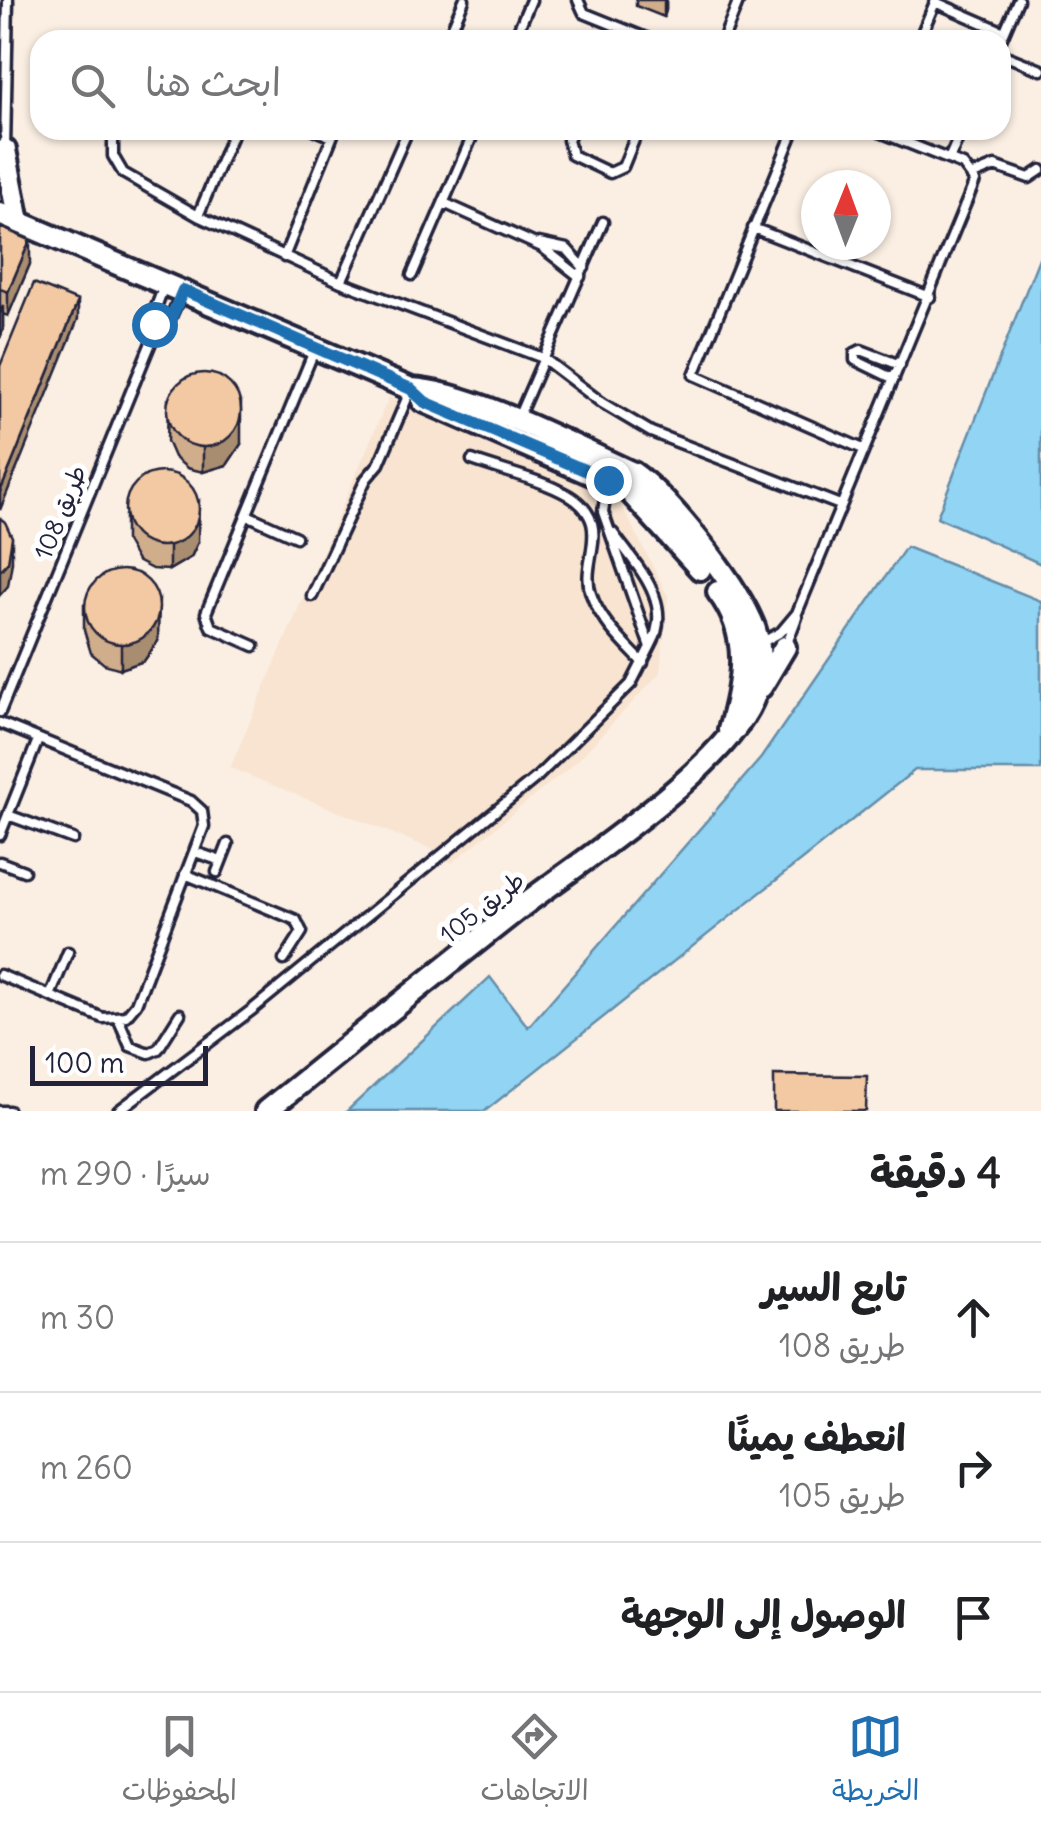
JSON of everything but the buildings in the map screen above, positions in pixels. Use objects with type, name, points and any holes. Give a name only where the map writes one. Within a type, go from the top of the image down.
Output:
[{"type":"street","points":[[3,154],[10,218],[411,389],[430,390],[653,487],[682,521],[750,618],[751,652],[726,739]]},
{"type":"street","points":[[750,706],[785,647]]},
{"type":"street","name":"طريق 105","points":[[266,1111],[639,816],[726,739],[750,706],[751,652]]},
{"type":"lane","points":[[0,188],[8,0]]},
{"type":"lane","points":[[451,30],[464,0]]},
{"type":"lane","points":[[518,30],[531,0]]},
{"type":"lane","points":[[578,0],[584,13],[626,30]]},
{"type":"lane","points":[[727,30],[739,0]]},
{"type":"lane","points":[[1005,30],[1018,0]]},
{"type":"lane","points":[[923,30],[936,1],[991,30]]},
{"type":"lane","points":[[1011,58],[1041,70]]},
{"type":"lane","points":[[113,140],[113,156],[123,173],[198,216],[341,282],[544,358],[628,420],[840,505]]},
{"type":"lane","points":[[198,216],[230,140]]},
{"type":"lane","points":[[284,257],[332,140]]},
{"type":"lane","points":[[341,282],[404,140]]},
{"type":"lane","points":[[412,275],[471,140]]},
{"type":"lane","points":[[568,140],[572,154],[610,172],[622,168],[634,140]]},
{"type":"lane","points":[[790,140],[694,376],[863,449]]},
{"type":"lane","points":[[901,140],[950,159],[974,174]]},
{"type":"lane","points":[[950,159],[958,140]]},
{"type":"lane","points":[[974,174],[995,166],[1034,178],[1041,170]]},
{"type":"lane","points":[[751,652],[785,647],[863,449],[930,297],[973,188],[974,174]]},
{"type":"lane","points":[[444,203],[534,243],[580,278]]},
{"type":"lane","points":[[525,432],[544,358],[603,222]]},
{"type":"lane","points":[[753,228],[930,297]]},
{"type":"lane","points":[[534,243],[567,249],[584,268]]},
{"type":"lane","name":"طريق 108","points":[[157,328],[170,321],[174,286]]},
{"type":"lane","name":"طريق 108","points":[[0,712],[157,328],[153,314],[174,286]]},
{"type":"lane","points":[[254,646],[206,622],[315,346]]},
{"type":"lane","points":[[894,378],[859,362],[854,353],[861,350],[900,365]]},
{"type":"lane","points":[[312,596],[366,479],[380,464],[411,389]]},
{"type":"lane","points":[[472,460],[567,495],[585,509],[596,540],[589,591],[610,628],[642,663]]},
{"type":"lane","points":[[611,472],[603,500],[607,526],[650,647]]},
{"type":"lane","points":[[247,515],[296,537]]},
{"type":"lane","points":[[118,1111],[253,1009],[537,777],[631,684],[660,622],[653,590],[607,526]]},
{"type":"lane","points":[[751,652],[781,632],[797,613]]},
{"type":"lane","points":[[0,723],[198,805],[204,826],[195,852],[136,1004],[119,1020]]},
{"type":"lane","points":[[0,835],[38,740]]},
{"type":"lane","points":[[8,815],[73,839]]},
{"type":"lane","points":[[216,872],[228,844]]},
{"type":"lane","points":[[195,852],[221,862]]},
{"type":"lane","points":[[0,862],[24,871]]},
{"type":"lane","points":[[185,874],[296,920],[302,932],[284,960]]},
{"type":"lane","points":[[50,996],[68,952]]},
{"type":"lane","points":[[0,975],[103,1018],[119,1020]]},
{"type":"lane","points":[[119,1020],[130,1046],[148,1053],[158,1048],[180,1014]]},
{"type":"lane","points":[[0,1110],[9,1111]]},
{"type":"shaded area","points":[[389,397],[613,489],[668,596],[660,673],[576,762],[452,863],[439,852],[230,768]]},
{"type":"water","points":[[1041,253],[1041,564],[937,517]]},
{"type":"water","points":[[906,547],[1041,601],[1041,770],[915,770],[485,1111],[347,1111],[490,977],[528,1027],[761,758]]},
{"type":"route","points":[[154,324],[157,328],[170,321],[183,290],[411,389],[425,402],[608,480]]}]
